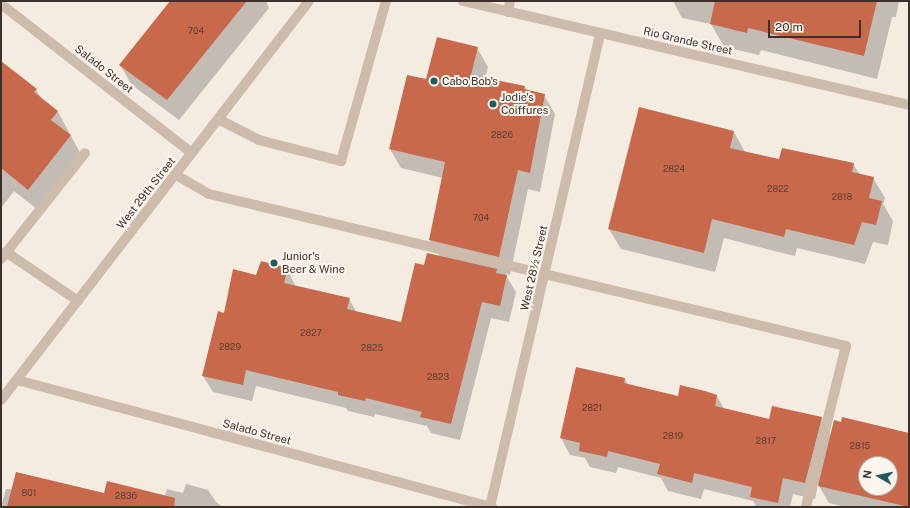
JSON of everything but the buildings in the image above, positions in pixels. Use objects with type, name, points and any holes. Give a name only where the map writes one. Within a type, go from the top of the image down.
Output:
[{"type":"street","name":"West 29th Street","points":[[1,400],[309,1]]},
{"type":"street","points":[[218,119],[259,140],[341,161],[386,1]]},
{"type":"street","name":"Rio Grande Street","points":[[463,1],[909,105]]},
{"type":"street","points":[[508,12],[510,1]]},
{"type":"street","name":"Salado Street","points":[[1,4],[192,153]]},
{"type":"street","name":"West 28½ Street","points":[[491,507],[600,34]]},
{"type":"street","points":[[78,301],[4,255],[85,153]]},
{"type":"street","points":[[176,175],[209,194],[846,346],[806,507]]},
{"type":"street","name":"Salado Street","points":[[17,380],[491,507]]},
{"type":"place","name":"Cabo Bob's","points":[[434,81]]},
{"type":"place","name":"Jodie's Coiffures","points":[[493,104]]},
{"type":"place","name":"Junior's Beer & Wine","points":[[274,263]]}]
